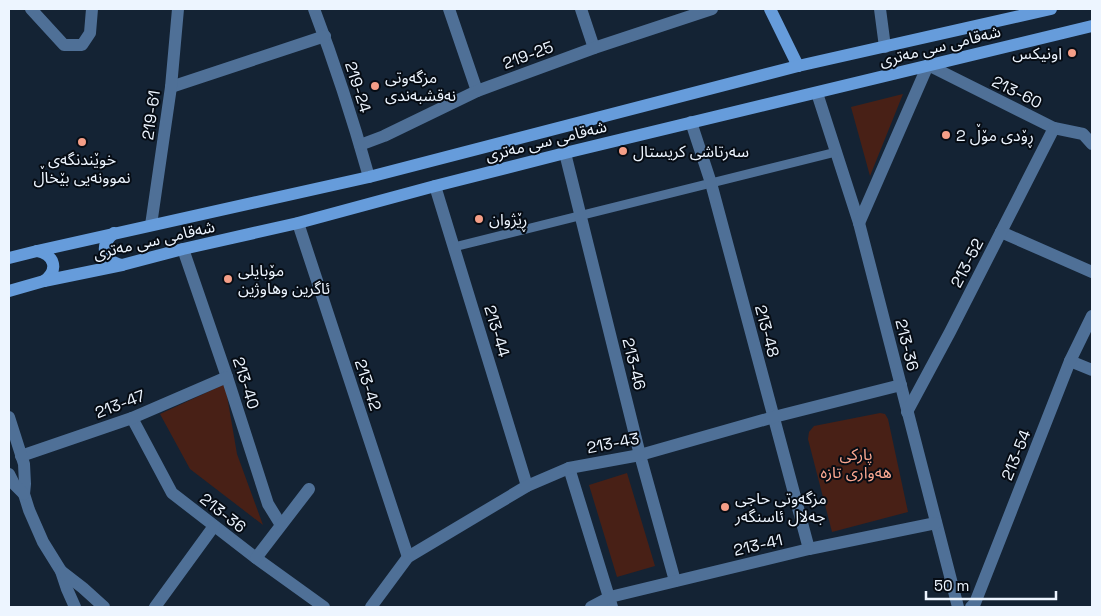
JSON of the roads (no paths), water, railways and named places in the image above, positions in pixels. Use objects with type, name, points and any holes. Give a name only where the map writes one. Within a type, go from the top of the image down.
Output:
[{"type":"main road","points":[[770,9],[798,66]]},
{"type":"main road","name":"شەقامی سی مەتری","points":[[9,258],[369,177],[798,66],[1051,9]]},
{"type":"main road","name":"شەقامی سی مەتری","points":[[9,291],[44,281],[122,265],[298,223],[565,153],[1092,26]]},
{"type":"main road","points":[[114,233],[108,238],[105,252],[109,259],[122,265]]},
{"type":"main road","points":[[37,251],[44,252],[50,256],[53,263],[53,270],[50,276],[44,281]]},
{"type":"street","points":[[31,9],[64,45],[82,46],[90,33],[92,9]]},
{"type":"street","name":"219-61","points":[[151,225],[171,87],[178,9]]},
{"type":"street","name":"219-24","points":[[314,9],[325,36],[369,177]]},
{"type":"street","points":[[449,9],[476,91]]},
{"type":"street","points":[[581,9],[594,48]]},
{"type":"street","name":"219-25","points":[[360,145],[384,136],[476,91],[594,48],[712,9]]},
{"type":"street","points":[[880,9],[885,47]]},
{"type":"street","points":[[171,87],[325,36]]},
{"type":"street","points":[[859,223],[928,65]]},
{"type":"street","name":"213-60","points":[[928,65],[1054,128],[1087,133],[1092,144]]},
{"type":"street","name":"213-36","points":[[817,93],[859,223],[958,607]]},
{"type":"street","name":"213-48","points":[[691,122],[711,183],[809,549]]},
{"type":"street","name":"213-52","points":[[908,412],[1054,128]]},
{"type":"street","name":"213-46","points":[[565,153],[640,455],[675,581]]},
{"type":"street","name":"213-44","points":[[435,186],[527,486]]},
{"type":"street","name":"213-42","points":[[298,223],[408,557]]},
{"type":"street","points":[[1001,232],[1092,272]]},
{"type":"street","name":"213-40","points":[[183,249],[268,504],[281,525]]},
{"type":"street","name":"213-54","points":[[971,607],[979,594],[1070,361],[1092,316]]},
{"type":"street","points":[[1070,361],[1092,370]]},
{"type":"street","name":"213-47","points":[[21,456],[132,418],[227,377]]},
{"type":"street","name":"213-43","points":[[371,607],[408,557],[527,486],[569,468],[640,455],[774,417],[901,385]]},
{"type":"street","points":[[9,417],[25,474],[24,494]]},
{"type":"street","name":"213-36","points":[[132,418],[172,493],[256,558],[324,607]]},
{"type":"street","points":[[569,468],[611,602]]},
{"type":"street","points":[[9,474],[14,484],[24,494],[43,542],[61,571],[76,607]]},
{"type":"street","points":[[256,558],[308,489]]},
{"type":"street","name":"213-41","points":[[590,607],[675,581],[809,549],[936,523]]},
{"type":"street","points":[[155,607],[214,526]]},
{"type":"street","points":[[61,571],[104,607]]},
{"type":"lane","points":[[454,247],[836,152]]},
{"type":"place","name":"اونيكس","points":[[1072,53]]},
{"type":"place","name":"مزگەوتی نەقشبەندی","points":[[375,86]]},
{"type":"place","name":"ڕۆدی مۆڵ 2","points":[[946,135]]},
{"type":"place","name":"خوێندنگەی نموونەیی بێخاڵ","points":[[82,142]]},
{"type":"place","name":"سەرتاشی کریستال","points":[[623,151]]},
{"type":"place","name":"ڕێژوان","points":[[479,219]]},
{"type":"place","name":"مۆبایلی ئاگرین وهاوژین","points":[[228,279]]},
{"type":"place","name":"مزگەوتی حاجی جەلال ئاسنگەر","points":[[725,507]]},
{"type":"park label","name":"پارکی هەواری تازە","points":[[856,463]]}]
